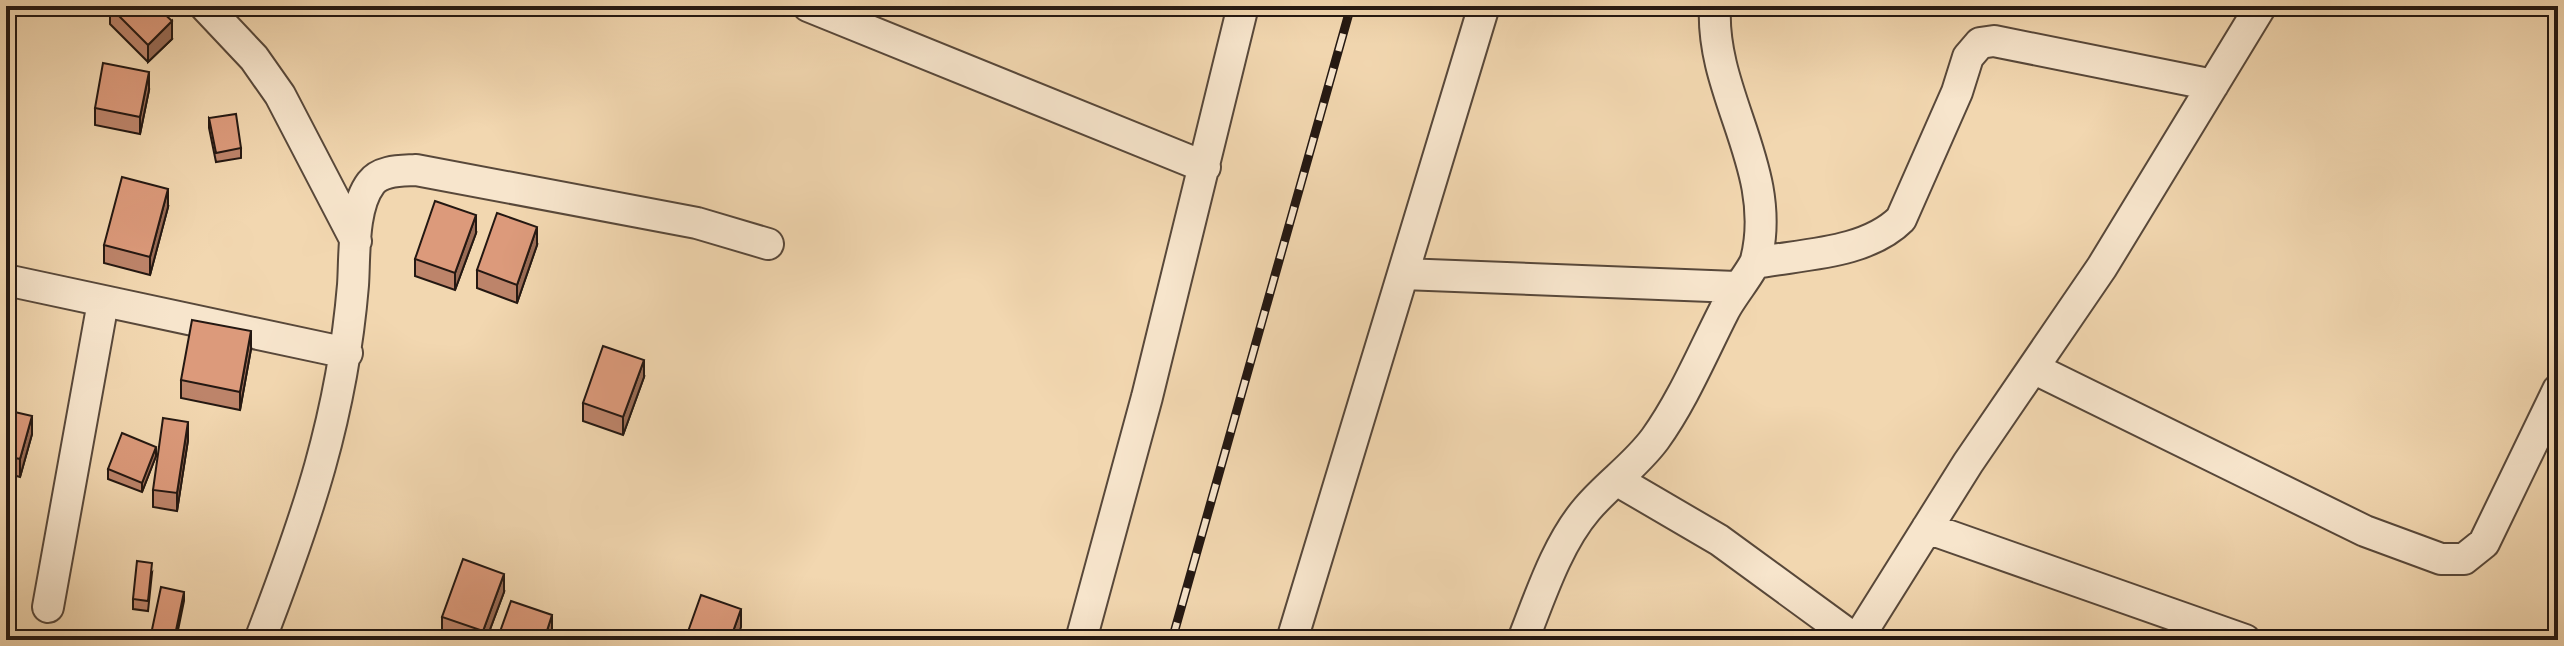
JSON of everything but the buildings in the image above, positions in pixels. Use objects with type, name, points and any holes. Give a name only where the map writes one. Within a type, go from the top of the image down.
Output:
[{"type":"street","points":[[205,6],[254,58],[280,95],[356,241]]},
{"type":"street","points":[[808,6],[1205,167]]},
{"type":"street","points":[[1081,640],[1205,167],[1243,6]]},
{"type":"street","points":[[1292,640],[1304,610],[1484,6]]},
{"type":"street","points":[[1523,640],[1565,545],[1586,509],[1618,481],[1653,441],[1673,411],[1736,287],[1755,263],[1759,180],[1721,71],[1713,30],[1715,6]]},
{"type":"street","points":[[1618,481],[1719,540],[1856,640],[2102,267],[2261,6]]},
{"type":"street","points":[[1755,263],[1867,242],[1888,232],[1901,219],[1968,57],[1980,43],[1994,41],[2213,85]]},
{"type":"street","points":[[260,640],[306,520],[327,450],[347,353],[361,209],[371,182],[392,171],[416,170],[697,223],[768,244]]},
{"type":"street","points":[[1403,274],[1550,281],[1657,281],[1736,287]]},
{"type":"street","points":[[6,280],[347,353]]},
{"type":"street","points":[[48,607],[103,302]]},
{"type":"street","points":[[2033,368],[2365,531],[2441,559],[2464,559],[2484,543],[2558,390]]},
{"type":"street","points":[[1927,528],[2245,640]]},
{"type":"railway","points":[[1172,640],[1351,6]]}]
